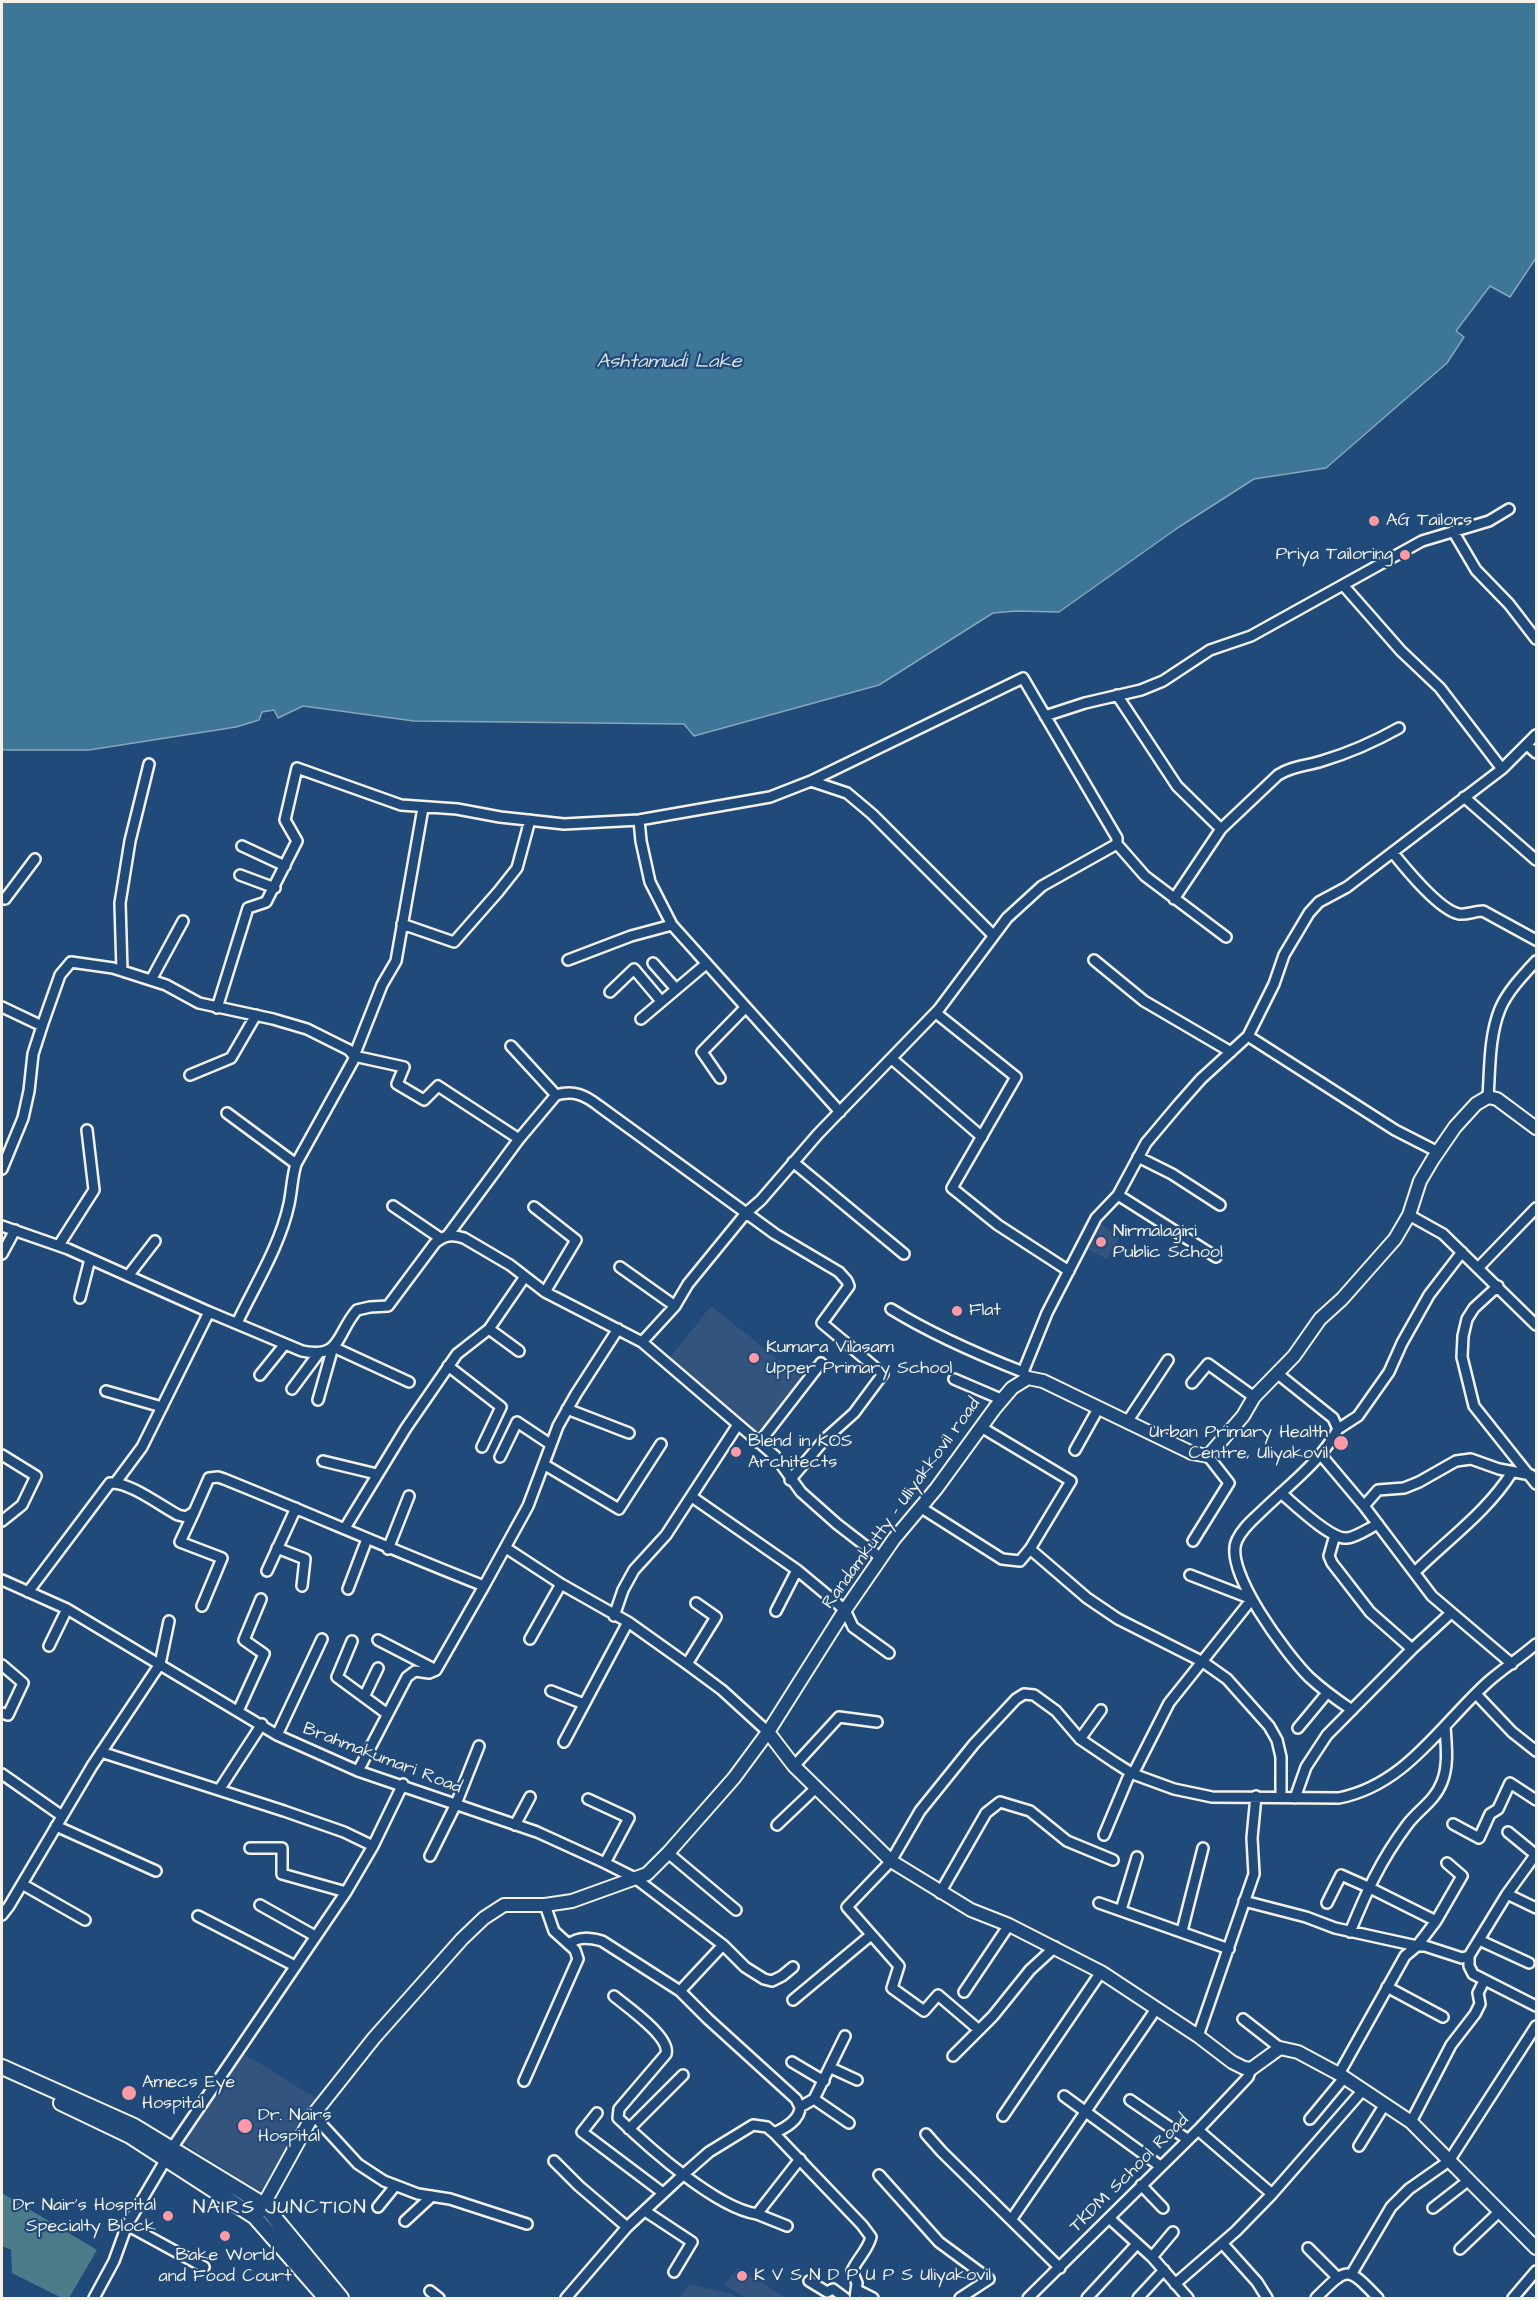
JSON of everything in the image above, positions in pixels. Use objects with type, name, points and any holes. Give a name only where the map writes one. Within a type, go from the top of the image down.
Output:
[{"type":"main road","points":[[2,2067],[134,2126],[255,2217],[326,2298]]},
{"type":"main road","points":[[2,2077],[169,2154],[264,2205],[341,2298]]},
{"type":"street","points":[[1045,716],[1085,703],[1141,690],[1163,681],[1210,650],[1251,636],[1422,541],[1489,521],[1509,510]]},
{"type":"street","points":[[1453,531],[1476,570],[1509,604],[1536,638]]},
{"type":"street","points":[[1343,585],[1401,651],[1440,688],[1502,770]]},
{"type":"street","points":[[217,1008],[248,908],[266,902],[297,841],[285,820],[297,768],[401,805],[423,808],[457,808],[564,824],[639,820],[770,797],[811,781],[1023,678],[1117,838],[1117,844],[1145,876],[1226,937]]},
{"type":"street","points":[[1117,695],[1177,786],[1221,829]]},
{"type":"street","points":[[1174,899],[1221,829],[1278,775],[1289,768],[1322,761],[1367,746],[1399,728]]},
{"type":"street","points":[[1026,1375],[1047,1313],[1096,1218],[1118,1195],[1146,1143],[1201,1079],[1248,1036],[1274,984],[1284,955],[1309,913],[1319,902],[1347,888],[1502,770],[1536,735]]},
{"type":"street","points":[[1527,745],[1536,753]]},
{"type":"street","points":[[122,971],[121,894],[130,841],[149,764]]},
{"type":"street","points":[[811,781],[847,793],[993,935]]},
{"type":"street","points":[[1464,797],[1536,860]]},
{"type":"street","points":[[237,1323],[277,1239],[289,1204],[291,1180],[296,1164],[353,1061],[382,985],[396,961],[423,808]]},
{"type":"street","points":[[402,924],[454,942],[517,868],[530,820]]},
{"type":"street","points":[[639,820],[650,882],[672,926],[840,1112]]},
{"type":"street","points":[[642,1342],[675,1306],[688,1284],[746,1214],[936,1013],[1007,918],[1042,886],[1117,844]]},
{"type":"street","points":[[242,846],[285,866]]},
{"type":"street","points":[[1393,853],[1413,879],[1453,911],[1465,914],[1483,910],[1532,938],[1536,927]]},
{"type":"street","points":[[2,898],[5,899],[35,859]]},
{"type":"street","points":[[240,875],[275,888]]},
{"type":"street","points":[[151,980],[183,921]]},
{"type":"street","points":[[568,960],[631,936],[672,926]]},
{"type":"street","points":[[1094,960],[1144,1001],[1230,1052]]},
{"type":"street","points":[[1488,1097],[1493,1034],[1500,1009],[1536,961]]},
{"type":"street","points":[[2,1169],[23,1118],[33,1054],[60,975],[70,963],[78,962],[122,971],[166,985],[199,1003],[307,1029],[342,1046],[354,1056],[404,1067],[397,1084],[423,1100],[438,1086],[519,1139]]},
{"type":"street","points":[[653,963],[675,989]]},
{"type":"street","points":[[641,1019],[706,964]]},
{"type":"street","points":[[610,992],[634,969],[662,1001]]},
{"type":"street","points":[[2,1008],[42,1026]]},
{"type":"street","points":[[720,1078],[702,1052],[745,1008]]},
{"type":"street","points":[[936,1013],[1016,1077],[952,1188],[998,1225],[1069,1271]]},
{"type":"street","points":[[190,1075],[231,1058],[256,1015]]},
{"type":"street","points":[[1248,1036],[1395,1130],[1438,1152]]},
{"type":"street","points":[[511,1046],[556,1095]]},
{"type":"street","points":[[892,1059],[982,1137]]},
{"type":"street","points":[[318,1400],[333,1347],[357,1310],[388,1306],[393,1302],[519,1139],[556,1095],[574,1092],[585,1095],[746,1214],[792,1245],[839,1272],[847,1281],[849,1286],[822,1323],[883,1374],[854,1413],[825,1439],[790,1480]]},
{"type":"street","points":[[1208,1456],[1243,1416],[1254,1397],[1278,1374],[1320,1319],[1342,1299],[1395,1239],[1409,1215],[1420,1181],[1455,1127],[1476,1104],[1488,1097],[1497,1099],[1536,1128]]},
{"type":"street","points":[[227,1113],[296,1164]]},
{"type":"street","points":[[59,1245],[94,1190],[87,1130]]},
{"type":"street","points":[[1138,1157],[1172,1174],[1220,1205]]},
{"type":"street","points":[[794,1162],[904,1254]]},
{"type":"street","points":[[1118,1195],[1216,1257]]},
{"type":"street","points":[[393,1206],[444,1237],[464,1238],[510,1265],[545,1292],[642,1342],[737,1426],[775,1456],[790,1480],[801,1492],[881,1558]]},
{"type":"street","points":[[534,1207],[576,1240],[545,1292]]},
{"type":"street","points":[[1479,1267],[1536,1208]]},
{"type":"street","points":[[1409,1215],[1443,1234],[1536,1324]]},
{"type":"street","points":[[2,1226],[59,1245],[302,1351],[318,1354],[327,1352],[333,1347]]},
{"type":"street","points":[[2,1254],[15,1230]]},
{"type":"street","points":[[128,1276],[155,1242]]},
{"type":"street","points":[[1352,1710],[1327,1693],[1308,1676],[1270,1628],[1252,1599],[1236,1562],[1235,1544],[1245,1528],[1320,1455],[1338,1429],[1358,1416],[1389,1372],[1429,1294],[1462,1252]]},
{"type":"street","points":[[80,1298],[90,1259]]},
{"type":"street","points":[[620,1267],[675,1306]]},
{"type":"street","points":[[345,1528],[377,1474],[448,1366],[457,1354],[489,1329],[524,1278]]},
{"type":"street","points":[[1498,1286],[1474,1308],[1467,1319],[1462,1336],[1462,1357],[1474,1406],[1533,1476],[1536,1484]]},
{"type":"street","points":[[891,1309],[936,1335],[1042,1381],[1192,1453],[1208,1456],[1229,1483],[1193,1541]]},
{"type":"street","points":[[116,1482],[142,1447],[209,1312]]},
{"type":"street","points":[[489,1329],[519,1351]]},
{"type":"street","points":[[358,1771],[386,1713],[411,1673],[429,1673],[436,1670],[528,1506],[545,1465],[550,1444],[567,1409],[618,1329]]},
{"type":"street","points":[[260,1375],[285,1344]]},
{"type":"street","points":[[333,1347],[409,1382]]},
{"type":"street","points":[[292,1389],[318,1354]]},
{"type":"street","points":[[1126,1422],[1168,1360]]},
{"type":"street","points":[[759,1443],[821,1363]]},
{"type":"street","points":[[1192,1383],[1208,1364],[1254,1397]]},
{"type":"street","points":[[448,1366],[501,1407],[482,1447]]},
{"type":"street","points":[[1278,1374],[1333,1418],[1338,1424],[1338,1429]]},
{"type":"street","name":"Randamkutty - Uliyakkovil road","points":[[255,2217],[264,2205],[312,2115],[374,2038],[462,1939],[484,1918],[504,1905],[546,1905],[572,1901],[647,1874],[668,1853],[734,1778],[768,1732],[844,1610],[881,1558],[981,1427],[1012,1388],[1026,1375]]},
{"type":"street","points":[[954,1379],[1003,1400]]},
{"type":"street","points":[[106,1391],[162,1407]]},
{"type":"street","points":[[567,1409],[629,1433]]},
{"type":"street","points":[[1075,1450],[1098,1409]]},
{"type":"street","points":[[500,1457],[516,1422],[550,1444]]},
{"type":"street","points":[[614,1616],[623,1590],[634,1570],[666,1535],[737,1426]]},
{"type":"street","points":[[921,1507],[1002,1559],[1020,1561],[1029,1549],[1071,1481],[981,1427]]},
{"type":"street","points":[[545,1465],[619,1509],[661,1443]]},
{"type":"street","points":[[2,1455],[36,1476],[22,1505],[2,1521]]},
{"type":"street","points":[[1320,1455],[1364,1506],[1415,1572],[1421,1584],[1451,1613],[1512,1664]]},
{"type":"street","points":[[1364,1506],[1378,1490],[1404,1488],[1456,1461],[1471,1459],[1533,1476]]},
{"type":"street","points":[[323,1461],[377,1474]]},
{"type":"street","points":[[1415,1572],[1504,1485],[1512,1472]]},
{"type":"street","points":[[202,1606],[222,1558],[180,1542],[209,1478],[214,1477],[296,1508],[388,1549],[484,1586]]},
{"type":"street","points":[[28,1592],[105,1486],[110,1483],[116,1482],[178,1515],[186,1517],[194,1512]]},
{"type":"street","points":[[1281,1493],[1340,1538],[1352,1537],[1378,1524]]},
{"type":"street","points":[[388,1549],[409,1496]]},
{"type":"street","points":[[692,1497],[796,1570],[844,1610],[853,1627],[889,1653]]},
{"type":"street","points":[[267,1570],[296,1508]]},
{"type":"street","points":[[1335,1535],[1329,1556],[1332,1563],[1370,1612],[1412,1649]]},
{"type":"street","points":[[348,1589],[367,1539]]},
{"type":"street","points":[[278,1548],[305,1558],[302,1586]]},
{"type":"street","points":[[506,1548],[561,1584],[628,1622],[722,1690],[768,1732],[794,1766],[891,1861],[940,1893],[971,1910],[1055,1947],[1101,1972],[1244,2068],[1251,2069],[1280,2048]]},
{"type":"street","points":[[1029,1549],[1087,1598],[1118,1619],[1203,1662],[1227,1679],[1273,1731],[1281,1757],[1281,1797]]},
{"type":"street","points":[[776,1611],[796,1570]]},
{"type":"street","points":[[1190,1575],[1252,1599]]},
{"type":"street","name":"Brahmakumari Road","points":[[2,1580],[68,1609],[277,1735],[358,1771],[403,1784],[537,1832],[635,1878],[723,1945],[745,1967],[764,1979],[772,1981],[793,1967]]},
{"type":"street","points":[[530,1639],[561,1584]]},
{"type":"street","points":[[238,1711],[264,1654],[244,1640],[261,1599]]},
{"type":"street","points":[[1104,1835],[1132,1773],[1169,1703],[1252,1599]]},
{"type":"street","points":[[687,1664],[716,1617],[696,1603]]},
{"type":"street","points":[[50,1646],[68,1609]]},
{"type":"street","points":[[1295,1798],[1313,1753],[1327,1735],[1451,1613]]},
{"type":"street","points":[[2,1915],[5,1904],[22,1884],[101,1752],[160,1664],[169,1621]]},
{"type":"street","points":[[564,1742],[628,1622]]},
{"type":"street","points":[[277,1735],[322,1639]]},
{"type":"street","points":[[352,1641],[337,1677],[386,1713]]},
{"type":"street","points":[[378,1641],[436,1670]]},
{"type":"street","points":[[979,2030],[938,1995],[924,2012],[892,1988],[899,1966],[847,1907],[891,1861],[920,1811],[974,1744],[1016,1699],[1024,1695],[1034,1695],[1056,1711],[1080,1738],[1132,1773],[1174,1789],[1212,1797],[1339,1798],[1355,1795],[1394,1774],[1418,1755],[1490,1680],[1536,1644]]},
{"type":"street","points":[[2,1665],[23,1683],[8,1715],[2,1713]]},
{"type":"street","points":[[364,1696],[378,1668]]},
{"type":"street","points":[[551,1691],[584,1704]]},
{"type":"street","points":[[1298,1728],[1327,1693]]},
{"type":"street","points":[[1476,1694],[1512,1732],[1536,1751]]},
{"type":"street","points":[[1080,1738],[1101,1710]]},
{"type":"street","points":[[794,1766],[839,1717],[877,1722]]},
{"type":"street","points":[[219,1790],[262,1724]]},
{"type":"street","points":[[1350,1932],[1368,1887],[1389,1850],[1409,1823],[1432,1800],[1443,1781],[1446,1766],[1445,1726]]},
{"type":"street","points":[[430,1856],[456,1804],[479,1746]]},
{"type":"street","points":[[101,1752],[344,1832],[374,1846]]},
{"type":"street","points":[[2,1774],[62,1816]]},
{"type":"street","points":[[1453,1824],[1479,1838],[1490,1814],[1498,1809],[1510,1783],[1536,1800]]},
{"type":"street","points":[[94,2298],[114,2261],[127,2225],[169,2154],[346,1892],[374,1846],[403,1784]]},
{"type":"street","points":[[777,1824],[816,1787]]},
{"type":"street","points":[[1198,2036],[1254,1874],[1252,1838],[1256,1796]]},
{"type":"street","points":[[515,1825],[530,1797]]},
{"type":"street","points":[[588,1799],[629,1818],[605,1863]]},
{"type":"street","points":[[940,1893],[986,1813],[1000,1802],[1030,1811],[1067,1840],[1113,1860]]},
{"type":"street","points":[[56,1826],[156,1871]]},
{"type":"street","points":[[1508,1832],[1536,1854],[1507,1894],[1469,1956],[1469,1966],[1473,1974],[1484,1981],[1536,2006]]},
{"type":"street","points":[[250,1848],[282,1848],[282,1874],[346,1892]]},
{"type":"street","points":[[1182,1931],[1203,1848]]},
{"type":"street","points":[[668,1853],[736,1910]]},
{"type":"street","points":[[1121,1910],[1137,1857]]},
{"type":"street","points":[[1310,2120],[1341,2076],[1405,1956],[1417,1946],[1436,1921],[1462,1876],[1447,1863]]},
{"type":"street","points":[[1327,1903],[1341,1875],[1436,1921]]},
{"type":"street","points":[[22,1884],[85,1920]]},
{"type":"street","points":[[1507,1894],[1536,1908]]},
{"type":"street","points":[[1244,1901],[1306,1917],[1350,1932],[1425,1946],[1462,1958],[1469,1956]]},
{"type":"street","points":[[1099,1903],[1229,1948]]},
{"type":"street","points":[[260,1905],[315,1936]]},
{"type":"street","points":[[524,2080],[578,1959],[577,1953],[554,1931],[546,1905]]},
{"type":"street","points":[[198,1916],[295,1966]]},
{"type":"street","points":[[964,1992],[1009,1925]]},
{"type":"street","points":[[793,2000],[871,1935]]},
{"type":"street","points":[[569,1944],[575,1939],[590,1938],[602,1941],[680,1990],[708,2019],[783,2086],[800,2107],[799,2116],[774,2133]]},
{"type":"street","points":[[1479,1941],[1529,1963]]},
{"type":"street","points":[[680,1990],[723,1945]]},
{"type":"street","points":[[954,2056],[993,2016],[1030,1970],[1055,1947]]},
{"type":"street","points":[[1004,2116],[1101,1972]]},
{"type":"street","points":[[1411,2122],[1451,2044],[1475,2014],[1480,2004],[1478,1993],[1484,1981]]},
{"type":"street","points":[[1387,1987],[1443,2017]]},
{"type":"street","points":[[614,1996],[654,2030],[664,2040],[668,2050],[619,2109],[618,2118],[628,2129],[684,2174],[744,2212],[757,2214],[787,2226]]},
{"type":"street","points":[[1011,2220],[1156,2009]]},
{"type":"street","points":[[1243,2019],[1280,2048],[1298,2052],[1341,2076],[1411,2122],[1536,2248]]},
{"type":"street","points":[[1316,2298],[1338,2278],[1352,2273],[1391,2207],[1409,2189],[1449,2162],[1536,2026]]},
{"type":"street","points":[[800,2107],[814,2099],[845,2036]]},
{"type":"street","points":[[792,2062],[824,2081]]},
{"type":"street","points":[[831,2068],[857,2080]]},
{"type":"street","name":"TKDM School Road","points":[[1028,2298],[1198,2130],[1248,2077],[1251,2069]]},
{"type":"street","points":[[628,2129],[682,2075]]},
{"type":"street","points":[[1175,2284],[1222,2243],[1272,2194],[1363,2090]]},
{"type":"street","points":[[1064,2096],[1160,2166]]},
{"type":"street","points":[[814,2099],[849,2123]]},
{"type":"street","points":[[1130,2100],[1187,2139]]},
{"type":"street","points":[[1359,2146],[1385,2104]]},
{"type":"street","points":[[597,2112],[582,2132],[663,2193]]},
{"type":"street","points":[[312,2115],[358,2164],[395,2186],[418,2194],[450,2199],[527,2224]]},
{"type":"street","points":[[566,2298],[627,2227],[684,2174],[709,2152],[745,2129],[753,2125],[760,2125],[774,2133],[871,2237],[852,2271],[856,2294],[873,2298]]},
{"type":"street","points":[[1198,2130],[1272,2194]]},
{"type":"street","points":[[926,2134],[1060,2268]]},
{"type":"street","points":[[757,2214],[800,2160]]},
{"type":"street","points":[[554,2161],[627,2227]]},
{"type":"street","points":[[879,2175],[939,2242],[989,2278],[960,2298]]},
{"type":"street","points":[[1432,2208],[1468,2180]]},
{"type":"street","points":[[1141,2185],[1162,2208]]},
{"type":"street","points":[[378,2207],[395,2186]]},
{"type":"street","points":[[405,2221],[432,2196]]},
{"type":"street","points":[[645,2211],[692,2242],[674,2272]]},
{"type":"street","points":[[1460,2249],[1499,2212]]},
{"type":"street","points":[[1109,2218],[1136,2245],[1152,2257],[1182,2296]]},
{"type":"street","points":[[127,2225],[204,2266]]},
{"type":"street","points":[[1152,2257],[1173,2232]]},
{"type":"street","points":[[1222,2243],[1257,2282],[1267,2298]]},
{"type":"street","points":[[1087,2298],[1136,2245]]},
{"type":"street","points":[[1308,2248],[1338,2278]]},
{"type":"street","points":[[1138,2298],[1164,2270]]},
{"type":"street","points":[[1514,2298],[1536,2271]]},
{"type":"street","points":[[1352,2273],[1378,2298]]},
{"type":"street","points":[[809,2282],[827,2292],[833,2289],[845,2298]]},
{"type":"street","points":[[430,2290],[439,2298]]},
{"type":"shaded area","name":"Nirmalagiri Public School","points":[[1097,1221],[1119,1237],[1107,1259],[1083,1247]]},
{"type":"shaded area","points":[[711,1306],[803,1379],[758,1438],[667,1361]]},
{"type":"shaded area","name":"Dr. Nairs Hospital","points":[[241,2052],[316,2098],[263,2193],[181,2142]]},
{"type":"shaded area","name":"K V S N D P U P S Uliyakovil","points":[[738,2268],[786,2298],[746,2298],[724,2285]]},
{"type":"shaded area","points":[[689,2284],[731,2294],[740,2298],[679,2298]]},
{"type":"green space","points":[[2,2193],[97,2250],[69,2298],[62,2298],[12,2273],[11,2250],[2,2246]]},
{"type":"water","name":"Ashtamudi Lake","points":[[2,2],[1536,2],[1536,258],[1510,297],[1490,286],[1456,331],[1464,337],[1447,363],[1326,468],[1254,479],[1179,527],[1059,612],[993,613],[879,685],[694,736],[684,724],[414,721],[303,706],[278,718],[274,710],[262,712],[259,720],[236,727],[89,750],[2,750]]},
{"type":"place","name":"AG Tailors","points":[[1374,521]]},
{"type":"place","name":"Priya Tailoring","points":[[1405,555]]},
{"type":"place","name":"Nirmalagiri Public School","points":[[1101,1242]]},
{"type":"place","name":"Flat","points":[[957,1311]]},
{"type":"place","name":"Kumara Vilasam Upper Primary School","points":[[754,1358]]},
{"type":"place","name":"Urban Primary Health Centre, Uliyakovil","points":[[1341,1443]]},
{"type":"place","name":"Blend in KOS Architects","points":[[736,1452]]},
{"type":"place","name":"Amecs Eye Hospital","points":[[129,2093]]},
{"type":"place","name":"Dr. Nairs Hospital","points":[[245,2126]]},
{"type":"place","name":"Dr Nair's Hospital Specialty Block","points":[[168,2216]]},
{"type":"place","name":"Bake World and Food Court","points":[[225,2236]]},
{"type":"place","name":"K V S N D P U P S Uliyakovil","points":[[742,2276]]},
{"type":"district","name":"NAIRS JUNCTION","points":[[280,2209]]}]
